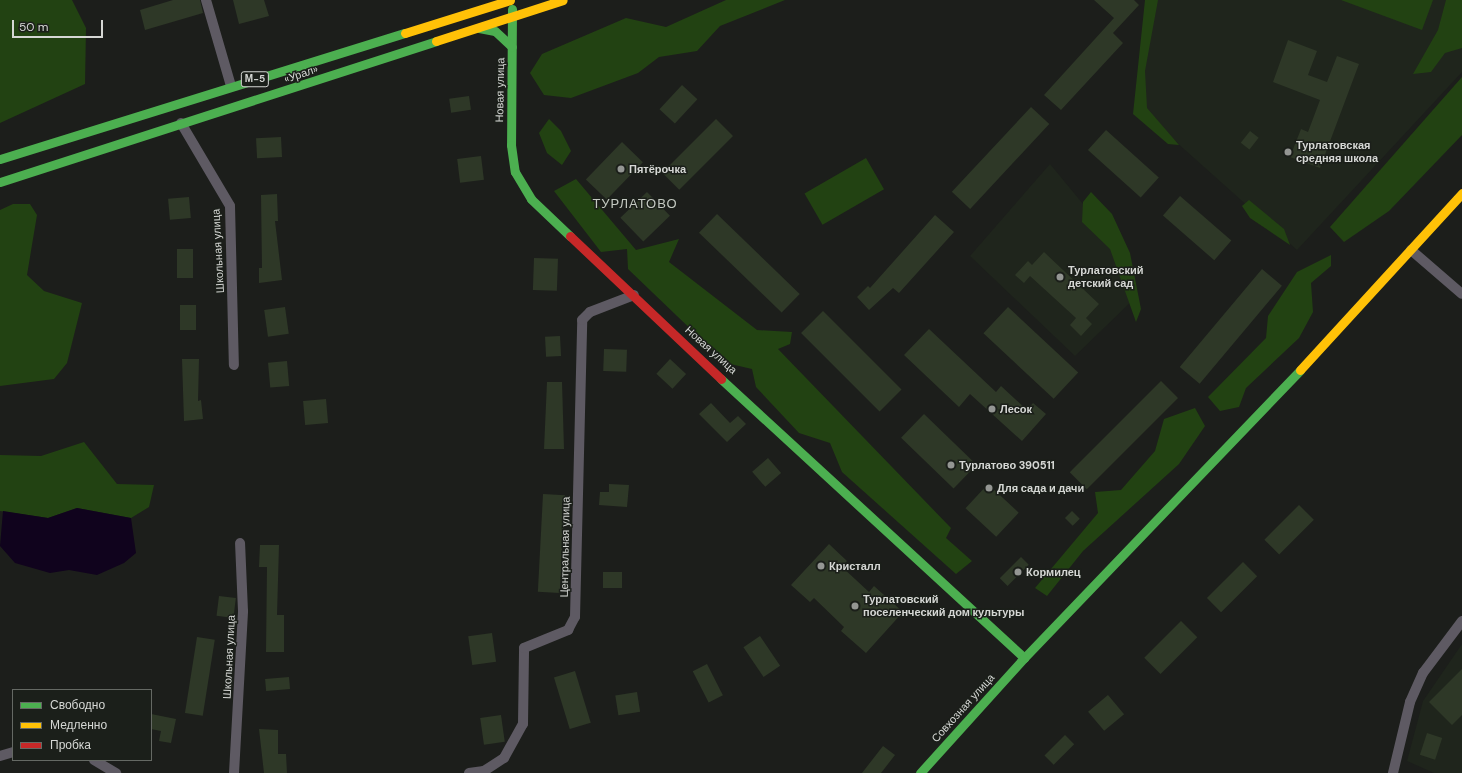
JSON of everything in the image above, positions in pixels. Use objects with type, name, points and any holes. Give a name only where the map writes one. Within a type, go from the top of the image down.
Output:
[{"type":"main road","name":"«Урал»","points":[[0,159],[511,0]]},
{"type":"main road","name":"Новая улица","points":[[511,0],[511,145],[515,172],[531,199],[846,497],[1024,658]]},
{"type":"main road","name":"«Урал»","points":[[0,182],[563,0]]},
{"type":"main road","points":[[479,28],[495,31],[512,47]]},
{"type":"main road","name":"Совхозная улица","points":[[920,773],[1024,658],[1245,431],[1462,193]]},
{"type":"street","points":[[206,0],[231,86]]},
{"type":"street","name":"Школьная улица","points":[[181,123],[230,206],[234,366]]},
{"type":"street","points":[[1411,250],[1462,294]]},
{"type":"street","name":"Центральная улица","points":[[469,773],[484,771],[504,758],[523,724],[524,648],[568,630],[575,617],[582,320],[590,312],[634,295]]},
{"type":"street","name":"Школьная улица","points":[[234,773],[243,611],[240,543]]},
{"type":"street","points":[[1393,773],[1413,695],[1423,673],[1462,621]]},
{"type":"street","points":[[0,756],[12,752]]},
{"type":"street","points":[[96,761],[116,773]]},
{"type":"shaded area","name":"Турлатовская средняя школа","points":[[1151,0],[1462,0],[1462,72],[1297,250],[1137,107]]},
{"type":"shaded area","name":"Турлатовский детский сад","points":[[1050,164],[1121,250],[1135,298],[1075,356],[970,256]]},
{"type":"shaded area","points":[[77,508],[131,518],[136,553],[124,563],[97,575],[69,570],[50,573],[15,563],[0,546],[3,511],[48,518]]},
{"type":"shaded area","points":[[1462,644],[1462,773],[1434,773],[1407,761],[1423,701]]},
{"type":"green space","points":[[0,0],[72,0],[86,28],[85,84],[0,123]]},
{"type":"green space","points":[[726,0],[785,0],[720,26],[697,51],[659,57],[638,73],[571,98],[544,95],[530,73],[542,54],[626,18],[666,27]]},
{"type":"green space","points":[[1145,0],[1158,0],[1145,71],[1147,108],[1179,145],[1168,144],[1133,114]]},
{"type":"green space","points":[[1341,0],[1433,0],[1422,30]]},
{"type":"green space","points":[[1446,0],[1462,0],[1462,48],[1445,53],[1431,72],[1413,74],[1438,30]]},
{"type":"green space","points":[[1462,77],[1462,135],[1389,211],[1344,242],[1330,227]]},
{"type":"green space","points":[[549,119],[561,131],[571,151],[562,165],[547,153],[539,133]]},
{"type":"green space","points":[[866,158],[884,189],[823,225],[805,194]]},
{"type":"green space","points":[[576,179],[636,250],[679,239],[669,262],[757,330],[792,332],[790,344],[778,349],[951,528],[946,538],[972,561],[956,574],[842,472],[830,443],[799,433],[756,387],[752,369],[726,363],[628,269],[627,249],[601,252],[554,191]]},
{"type":"green space","points":[[1091,192],[1112,214],[1130,253],[1141,309],[1136,322],[1110,249],[1082,222],[1083,202]]},
{"type":"green space","points":[[1249,200],[1284,229],[1290,245],[1250,218],[1242,206]]},
{"type":"green space","points":[[13,204],[30,204],[37,215],[27,275],[44,291],[82,303],[67,363],[54,379],[0,386],[0,210]]},
{"type":"green space","points":[[1331,255],[1331,266],[1311,283],[1313,312],[1299,338],[1246,388],[1239,407],[1220,411],[1208,397],[1266,338],[1268,316],[1297,272]]},
{"type":"green space","points":[[1195,408],[1205,426],[1179,464],[1083,551],[1047,596],[1035,588],[1098,513],[1095,492],[1121,490],[1155,451],[1164,419]]},
{"type":"green space","points":[[84,442],[117,484],[154,485],[149,507],[131,518],[77,508],[48,518],[0,511],[0,455],[41,456]]},
{"type":"building","points":[[173,0],[200,0],[203,13],[145,30],[140,10]]},
{"type":"building","points":[[233,0],[264,0],[269,16],[239,24]]},
{"type":"building","points":[[1094,0],[1134,0],[1139,5],[1113,33],[1123,43],[1061,110],[1044,95],[1114,18]]},
{"type":"building","points":[[1288,40],[1317,51],[1308,75],[1327,82],[1337,56],[1359,64],[1320,168],[1290,157],[1301,129],[1308,132],[1320,100],[1273,82]]},
{"type":"building","points":[[682,85],[697,99],[675,123],[659,109]]},
{"type":"building","points":[[469,96],[471,110],[451,113],[449,99]]},
{"type":"building","points":[[1031,107],[1049,124],[970,209],[952,192]]},
{"type":"building","points":[[716,119],[733,136],[679,190],[662,173]]},
{"type":"building","points":[[1106,130],[1159,178],[1141,198],[1088,150]]},
{"type":"building","points":[[1250,131],[1259,138],[1249,150],[1241,143]]},
{"type":"building","points":[[281,137],[282,157],[257,158],[256,138]]},
{"type":"building","points":[[622,142],[643,162],[607,200],[586,179]]},
{"type":"building","points":[[481,156],[484,180],[460,183],[457,159]]},
{"type":"building","points":[[647,192],[670,216],[643,241],[620,218]]},
{"type":"building","points":[[277,194],[278,221],[275,221],[282,280],[259,283],[259,268],[262,268],[261,195]]},
{"type":"building","points":[[1180,196],[1231,241],[1214,260],[1163,216]]},
{"type":"building","points":[[189,197],[191,218],[170,220],[168,199]]},
{"type":"building","points":[[717,214],[800,294],[782,313],[699,233]]},
{"type":"building","points":[[935,215],[954,232],[899,293],[893,288],[869,310],[857,297],[868,286],[870,288]]},
{"type":"building","points":[[177,249],[193,249],[193,278],[177,278]]},
{"type":"building","points":[[1044,252],[1099,304],[1086,318],[1092,324],[1081,336],[1070,325],[1076,318],[1030,276],[1024,283],[1015,275],[1028,261],[1032,265]]},
{"type":"building","points":[[534,258],[558,259],[557,291],[533,290]]},
{"type":"building","points":[[1262,269],[1282,286],[1200,384],[1180,367]]},
{"type":"building","points":[[180,305],[196,305],[196,330],[180,330]]},
{"type":"building","points":[[285,307],[289,334],[268,337],[264,310]]},
{"type":"building","points":[[1008,307],[1078,372],[1054,399],[983,333]]},
{"type":"building","points":[[823,311],[901,389],[880,411],[801,333]]},
{"type":"building","points":[[929,329],[996,392],[1001,386],[1027,410],[1033,403],[1046,414],[1022,441],[970,394],[959,407],[904,355]]},
{"type":"building","points":[[560,336],[561,356],[546,357],[545,337]]},
{"type":"building","points":[[604,349],[627,350],[626,372],[603,371]]},
{"type":"building","points":[[182,359],[199,359],[198,401],[201,400],[203,419],[184,421]]},
{"type":"building","points":[[670,359],[686,374],[672,389],[656,374]]},
{"type":"building","points":[[287,361],[289,386],[270,388],[268,363]]},
{"type":"building","points":[[1161,381],[1178,398],[1087,489],[1070,472]]},
{"type":"building","points":[[547,382],[562,382],[564,449],[544,449]]},
{"type":"building","points":[[326,399],[328,423],[305,425],[303,401]]},
{"type":"building","points":[[711,403],[730,423],[738,416],[746,424],[727,442],[699,414]]},
{"type":"building","points":[[924,414],[977,465],[954,488],[901,438]]},
{"type":"building","points":[[768,458],[781,473],[765,487],[752,472]]},
{"type":"building","points":[[609,484],[629,485],[627,507],[599,505],[600,492],[609,492]]},
{"type":"building","points":[[988,484],[1019,513],[996,537],[965,508]]},
{"type":"building","points":[[543,494],[565,495],[560,593],[538,592]]},
{"type":"building","points":[[1299,505],[1314,520],[1279,554],[1264,540]]},
{"type":"building","points":[[1072,511],[1080,519],[1073,526],[1065,518]]},
{"type":"building","points":[[829,544],[847,561],[842,567],[869,592],[874,586],[903,612],[866,653],[841,631],[844,627],[814,598],[810,602],[791,585]]},
{"type":"building","points":[[260,545],[279,545],[277,615],[284,615],[284,652],[266,652],[267,567],[259,567]]},
{"type":"building","points":[[1021,557],[1029,565],[1008,586],[1000,578]]},
{"type":"building","points":[[1243,562],[1257,576],[1221,612],[1207,598]]},
{"type":"building","points":[[603,572],[622,572],[622,588],[603,588]]},
{"type":"building","points":[[219,596],[236,598],[233,618],[217,616]]},
{"type":"building","points":[[1181,621],[1197,637],[1160,674],[1144,658]]},
{"type":"building","points":[[492,633],[496,662],[472,665],[468,636]]},
{"type":"building","points":[[760,636],[780,666],[764,677],[743,647]]},
{"type":"building","points":[[197,637],[215,640],[203,716],[185,713]]},
{"type":"building","points":[[707,664],[723,695],[709,702],[693,671]]},
{"type":"building","points":[[1462,669],[1462,715],[1452,725],[1429,702]]},
{"type":"building","points":[[575,671],[591,723],[570,729],[554,677]]},
{"type":"building","points":[[289,677],[290,689],[266,691],[265,679]]},
{"type":"building","points":[[637,692],[640,712],[618,715],[615,695]]},
{"type":"building","points":[[1108,695],[1124,714],[1104,731],[1088,712]]},
{"type":"building","points":[[152,714],[176,719],[171,743],[159,741],[161,731],[152,729]]},
{"type":"building","points":[[501,715],[505,742],[484,745],[480,718]]},
{"type":"building","points":[[259,729],[278,730],[278,754],[286,754],[287,773],[264,773]]},
{"type":"building","points":[[1427,733],[1442,738],[1435,760],[1420,755]]},
{"type":"building","points":[[1065,735],[1074,744],[1054,765],[1044,756]]},
{"type":"building","points":[[883,746],[895,755],[881,773],[862,773]]},
{"type":"traffic: fast","points":[[512,9],[511,145],[515,172],[531,199],[570,236]]},
{"type":"traffic: fast","points":[[479,28],[495,31],[512,47]]},
{"type":"traffic: fast","points":[[0,159],[405,33]]},
{"type":"traffic: fast","points":[[0,182],[436,41]]},
{"type":"traffic: fast","points":[[920,773],[1024,658],[1300,370]]},
{"type":"traffic: fast","points":[[721,379],[1024,658]]},
{"type":"traffic: slow","points":[[405,33],[510,0]]},
{"type":"traffic: slow","points":[[436,41],[563,0]]},
{"type":"traffic: slow","points":[[1300,370],[1462,193]]},
{"type":"traffic: jam","points":[[570,236],[721,379]]},
{"type":"place","name":"Турлатовская средняя школа","points":[[1288,152]]},
{"type":"place","name":"Пятёрочка","points":[[621,169]]},
{"type":"place","name":"Турлатовский детский сад","points":[[1060,277]]},
{"type":"place","name":"Лесок","points":[[992,409]]},
{"type":"place","name":"Турлатово 390511","points":[[951,465]]},
{"type":"place","name":"Для сада и дачи","points":[[989,488]]},
{"type":"place","name":"Кристалл","points":[[821,566]]},
{"type":"place","name":"Кормилец","points":[[1018,572]]},
{"type":"place","name":"Турлатовский поселенческий дом культуры","points":[[855,606]]},
{"type":"district","name":"ТУРЛАТОВО","points":[[635,204]]}]
